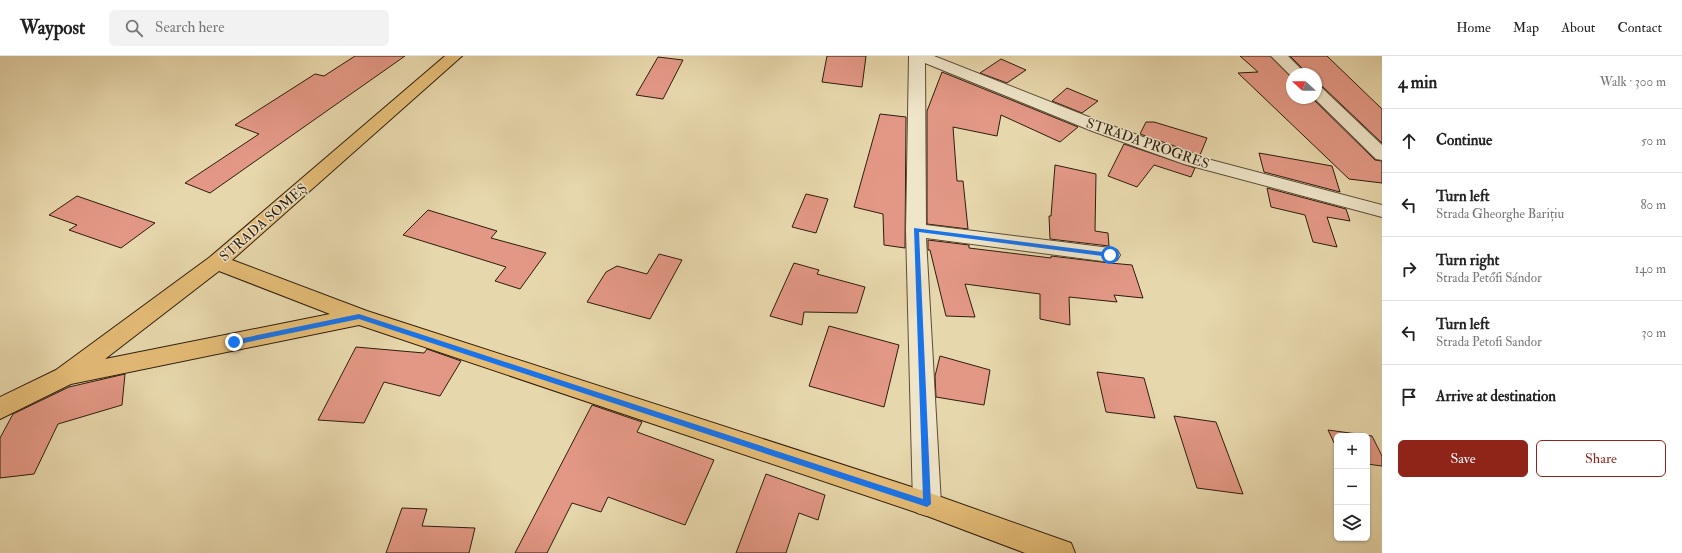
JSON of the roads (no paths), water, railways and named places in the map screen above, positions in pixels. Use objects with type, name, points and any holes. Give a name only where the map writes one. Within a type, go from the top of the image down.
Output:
[{"type":"main road","name":"STRADA SOMEȘ","points":[[64,377],[217,262],[454,56]]},
{"type":"main road","points":[[217,262],[359,317],[927,504],[1061,553]]},
{"type":"main road","points":[[0,409],[64,377],[359,317]]},
{"type":"street","points":[[917,56],[916,230],[927,504]]},
{"type":"street","name":"STRADA PROGRES","points":[[920,56],[1098,127],[1190,160],[1382,211]]},
{"type":"street","points":[[1280,56],[1292,68]]},
{"type":"street","points":[[1322,97],[1382,155]]},
{"type":"street","points":[[916,230],[1110,255]]}]
